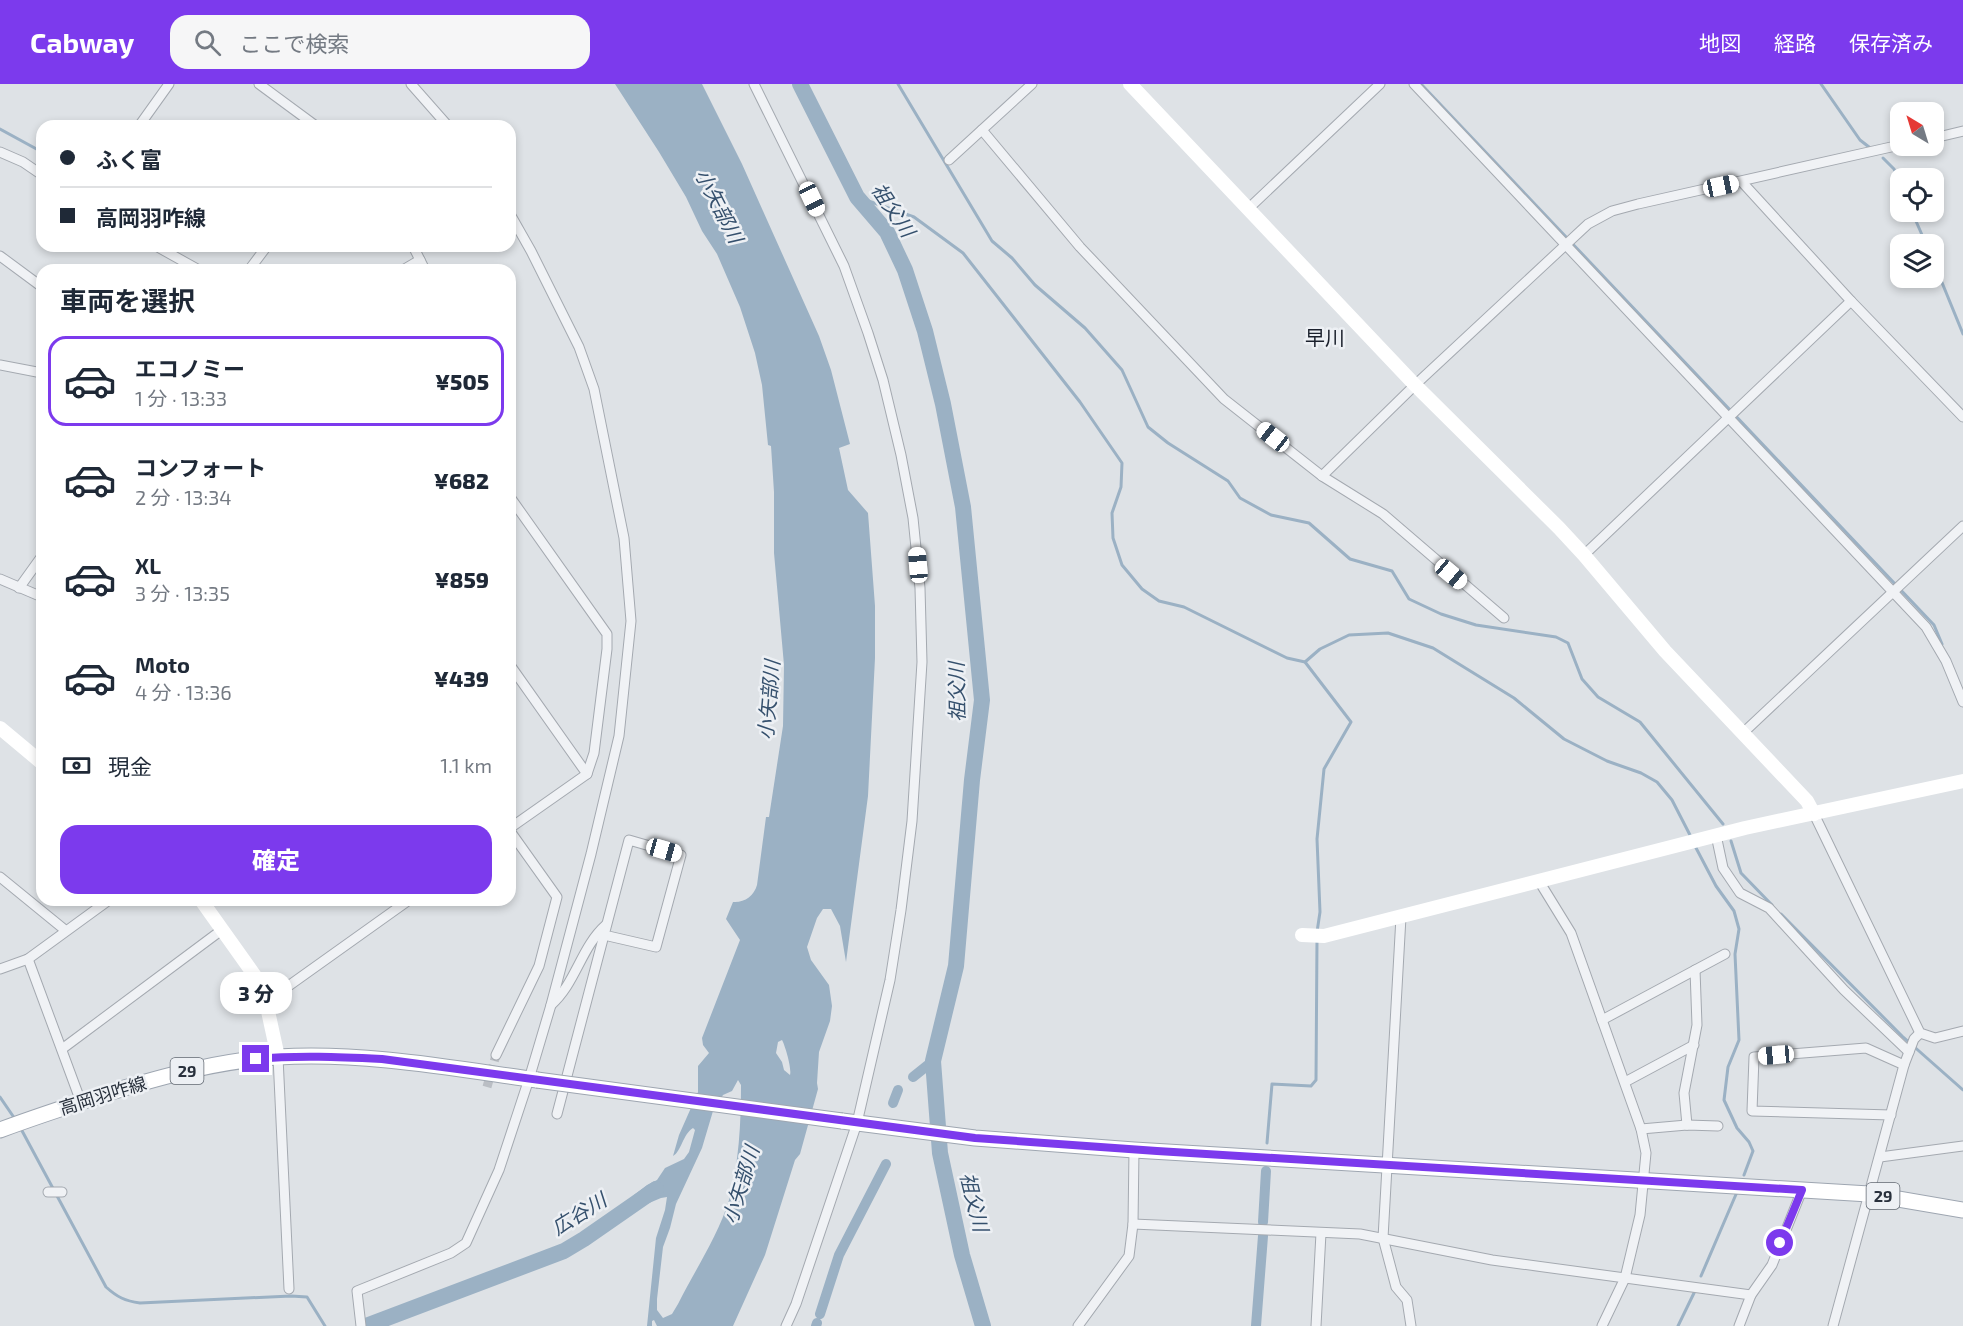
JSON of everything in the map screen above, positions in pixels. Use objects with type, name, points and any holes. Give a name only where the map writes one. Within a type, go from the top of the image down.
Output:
[{"type":"main road","name":"高岡羽咋線","points":[[0,1130],[176,1073],[234,1061],[278,1057],[382,1059],[975,1138],[1134,1150],[1869,1194],[1963,1210]]},
{"type":"street","points":[[143,120],[169,84]]},
{"type":"street","points":[[259,84],[308,120]]},
{"type":"street","points":[[411,84],[443,120]]},
{"type":"street","points":[[754,84],[844,266],[883,380],[901,454],[914,530],[920,588],[922,662],[912,821],[890,980],[796,1304],[786,1326]]},
{"type":"street","points":[[950,160],[1032,84]]},
{"type":"street","points":[[1130,84],[1415,386],[1584,555],[1665,651],[1807,801],[1920,1033],[1935,1038],[1963,1031]]},
{"type":"street","points":[[1248,209],[1380,84]]},
{"type":"street","points":[[1414,84],[1569,241],[1897,589],[1926,627],[1946,661],[1963,700]]},
{"type":"street","points":[[982,130],[1094,261],[1224,399],[1322,476],[1383,514],[1504,618]]},
{"type":"street","points":[[1944,136],[1963,131]]},
{"type":"street","points":[[1322,476],[1588,224],[1612,211],[1890,147]]},
{"type":"street","points":[[0,152],[23,162],[36,171]]},
{"type":"street","points":[[1742,182],[1851,301],[1963,417]]},
{"type":"street","points":[[361,1326],[357,1291],[451,1253],[466,1243],[499,1170],[533,1079],[619,736],[631,621],[624,538],[594,389],[579,347],[516,225]]},
{"type":"street","points":[[167,252],[188,264]]},
{"type":"street","points":[[416,252],[422,264]]},
{"type":"street","points":[[0,256],[36,283]]},
{"type":"street","points":[[414,264],[420,260]]},
{"type":"street","points":[[1584,555],[1851,301]]},
{"type":"street","points":[[0,365],[36,373]]},
{"type":"street","points":[[516,505],[607,634],[608,649],[594,753],[586,774],[516,826]]},
{"type":"street","points":[[1743,733],[1963,526]]},
{"type":"street","points":[[19,588],[36,564]]},
{"type":"street","points":[[1,580],[36,595]]},
{"type":"street","points":[[516,674],[586,774]]},
{"type":"street","points":[[0,728],[36,758]]},
{"type":"street","points":[[1314,936],[1401,917],[1716,835],[1963,781]]},
{"type":"street","points":[[1716,835],[1723,868],[1740,893],[1769,908],[1844,990],[1909,1052]]},
{"type":"street","points":[[496,1055],[539,966],[557,897],[516,839]]},
{"type":"street","points":[[556,1114],[603,935],[629,840],[681,855],[656,947],[603,935]]},
{"type":"street","points":[[0,877],[65,930]]},
{"type":"street","points":[[1539,881],[1571,933],[1641,1129],[1646,1153],[1640,1215],[1625,1278],[1602,1326]]},
{"type":"street","points":[[0,969],[28,959],[100,906]]},
{"type":"street","points":[[207,906],[255,976],[266,1002],[278,1057],[289,1289]]},
{"type":"street","points":[[266,1002],[398,906]]},
{"type":"street","points":[[1401,917],[1383,1238],[1396,1287],[1407,1300],[1411,1326]]},
{"type":"street","points":[[551,1005],[562,996],[594,936],[606,925]]},
{"type":"street","points":[[62,1049],[223,929]]},
{"type":"street","points":[[1602,1020],[1725,954]]},
{"type":"street","points":[[28,959],[81,1102]]},
{"type":"street","points":[[1687,1125],[1684,1093],[1697,1025],[1695,970]]},
{"type":"street","points":[[1833,1326],[1904,1065],[1914,1039],[1920,1033]]},
{"type":"street","points":[[1624,1082],[1694,1045]]},
{"type":"street","points":[[1891,1115],[1752,1111],[1754,1057],[1866,1048],[1904,1065]]},
{"type":"street","points":[[1641,1129],[1687,1125],[1718,1126]]},
{"type":"street","points":[[1880,1157],[1963,1146]]},
{"type":"street","points":[[1078,1326],[1129,1256],[1133,1224],[1134,1150]]},
{"type":"street","points":[[1739,1326],[1751,1295],[1772,1265],[1802,1190]]},
{"type":"street","points":[[48,1192],[62,1192]]},
{"type":"street","points":[[1133,1224],[1360,1234],[1492,1260],[1751,1295]]},
{"type":"street","points":[[1316,1326],[1321,1233]]},
{"type":"water","name":"小矢部川","points":[[615,84],[702,84],[742,164],[819,336],[831,370],[850,444],[839,448],[848,490],[868,513],[875,606],[875,658],[868,796],[846,962],[840,926],[831,909],[823,909],[817,918],[807,947],[811,960],[829,985],[832,1006],[830,1021],[819,1052],[818,1089],[800,1154],[795,1160],[765,1255],[733,1326],[657,1326],[654,1320],[652,1326],[647,1326],[656,1238],[667,1197],[642,1206],[634,1195],[657,1180],[665,1168],[684,1159],[689,1152],[695,1130],[693,1128],[673,1156],[679,1135],[698,1092],[698,1066],[709,1053],[703,1045],[702,1038],[740,940],[726,919],[733,902],[748,898],[757,885],[766,817],[769,817],[783,726],[784,665],[774,553],[774,492],[771,446],[768,445],[762,385],[755,353],[740,307],[717,254],[659,152]],"holes":[[[782,1040],[789,1063],[790,1075],[784,1070],[776,1053],[778,1042]],[[738,1080],[741,1085],[740,1129],[729,1200],[713,1240],[678,1304],[672,1314],[663,1318],[657,1310],[657,1299],[663,1247],[676,1204],[702,1148],[713,1111],[723,1095],[732,1091]]]},
{"type":"waterway","name":"祖父川","points":[[800,84],[857,197],[887,232],[905,270],[925,331],[943,404],[963,507],[982,700],[972,780],[956,966],[933,1061],[940,1153],[962,1255],[983,1326]]},
{"type":"waterway","points":[[898,84],[992,241],[1012,258],[1035,285],[1085,328],[1122,370],[1148,427],[1168,443],[1228,481],[1240,498],[1271,515],[1309,523],[1350,559],[1392,571],[1409,599],[1441,614],[1476,625],[1556,637],[1568,643],[1582,679],[1598,697],[1640,722],[1723,824]]},
{"type":"waterway","points":[[1421,84],[1934,625],[1942,644]]},
{"type":"waterway","points":[[1821,84],[1860,140],[1869,147]]},
{"type":"waterway","points":[[0,129],[36,149]]},
{"type":"waterway","points":[[1883,158],[1893,168]]},
{"type":"waterway","points":[[857,197],[914,217],[963,253],[1080,402],[1122,463],[1121,487],[1112,513],[1113,538],[1122,565],[1142,589],[1159,601],[1184,607],[1287,658],[1305,662],[1351,722],[1324,769],[1317,839],[1320,912],[1317,932]]},
{"type":"waterway","points":[[1916,222],[1922,234]]},
{"type":"waterway","points":[[1944,287],[1963,334]]},
{"type":"waterway","points":[[1305,662],[1320,649],[1349,635],[1388,633],[1433,648],[1514,698],[1564,739],[1607,761],[1641,773],[1657,782],[1672,800],[1691,837]]},
{"type":"waterway","points":[[1731,841],[1741,873],[1772,905]]},
{"type":"waterway","points":[[1695,846],[1716,886],[1734,911],[1739,929],[1735,954],[1739,1040],[1728,1067],[1724,1100],[1737,1128],[1749,1142],[1753,1151],[1744,1175]]},
{"type":"waterway","points":[[1781,914],[1902,1036],[1963,1090]]},
{"type":"waterway","points":[[1267,1143],[1272,1084],[1311,1086],[1316,1080],[1317,939]]},
{"type":"waterway","points":[[913,1077],[933,1061]]},
{"type":"waterway","points":[[893,1103],[898,1090]]},
{"type":"waterway","points":[[0,1097],[15,1119]]},
{"type":"waterway","points":[[20,1127],[106,1287],[118,1296],[140,1303],[307,1297],[325,1326]]},
{"type":"waterway","points":[[820,1314],[839,1255],[886,1164]]},
{"type":"waterway","points":[[1263,1222],[1266,1171]]},
{"type":"waterway","name":"広谷川","points":[[366,1326],[564,1251],[656,1189]]},
{"type":"waterway","points":[[1701,1276],[1737,1192]]},
{"type":"waterway","points":[[1256,1326],[1263,1236]]},
{"type":"waterway","points":[[1678,1326],[1694,1293]]},
{"type":"tunnel","points":[[487,1087],[496,1055]]},
{"type":"district","name":"早川","points":[[1325,338]]},
{"type":"route","points":[[256,1059],[336,1057],[382,1059],[975,1138],[1802,1190],[1780,1243]]}]
